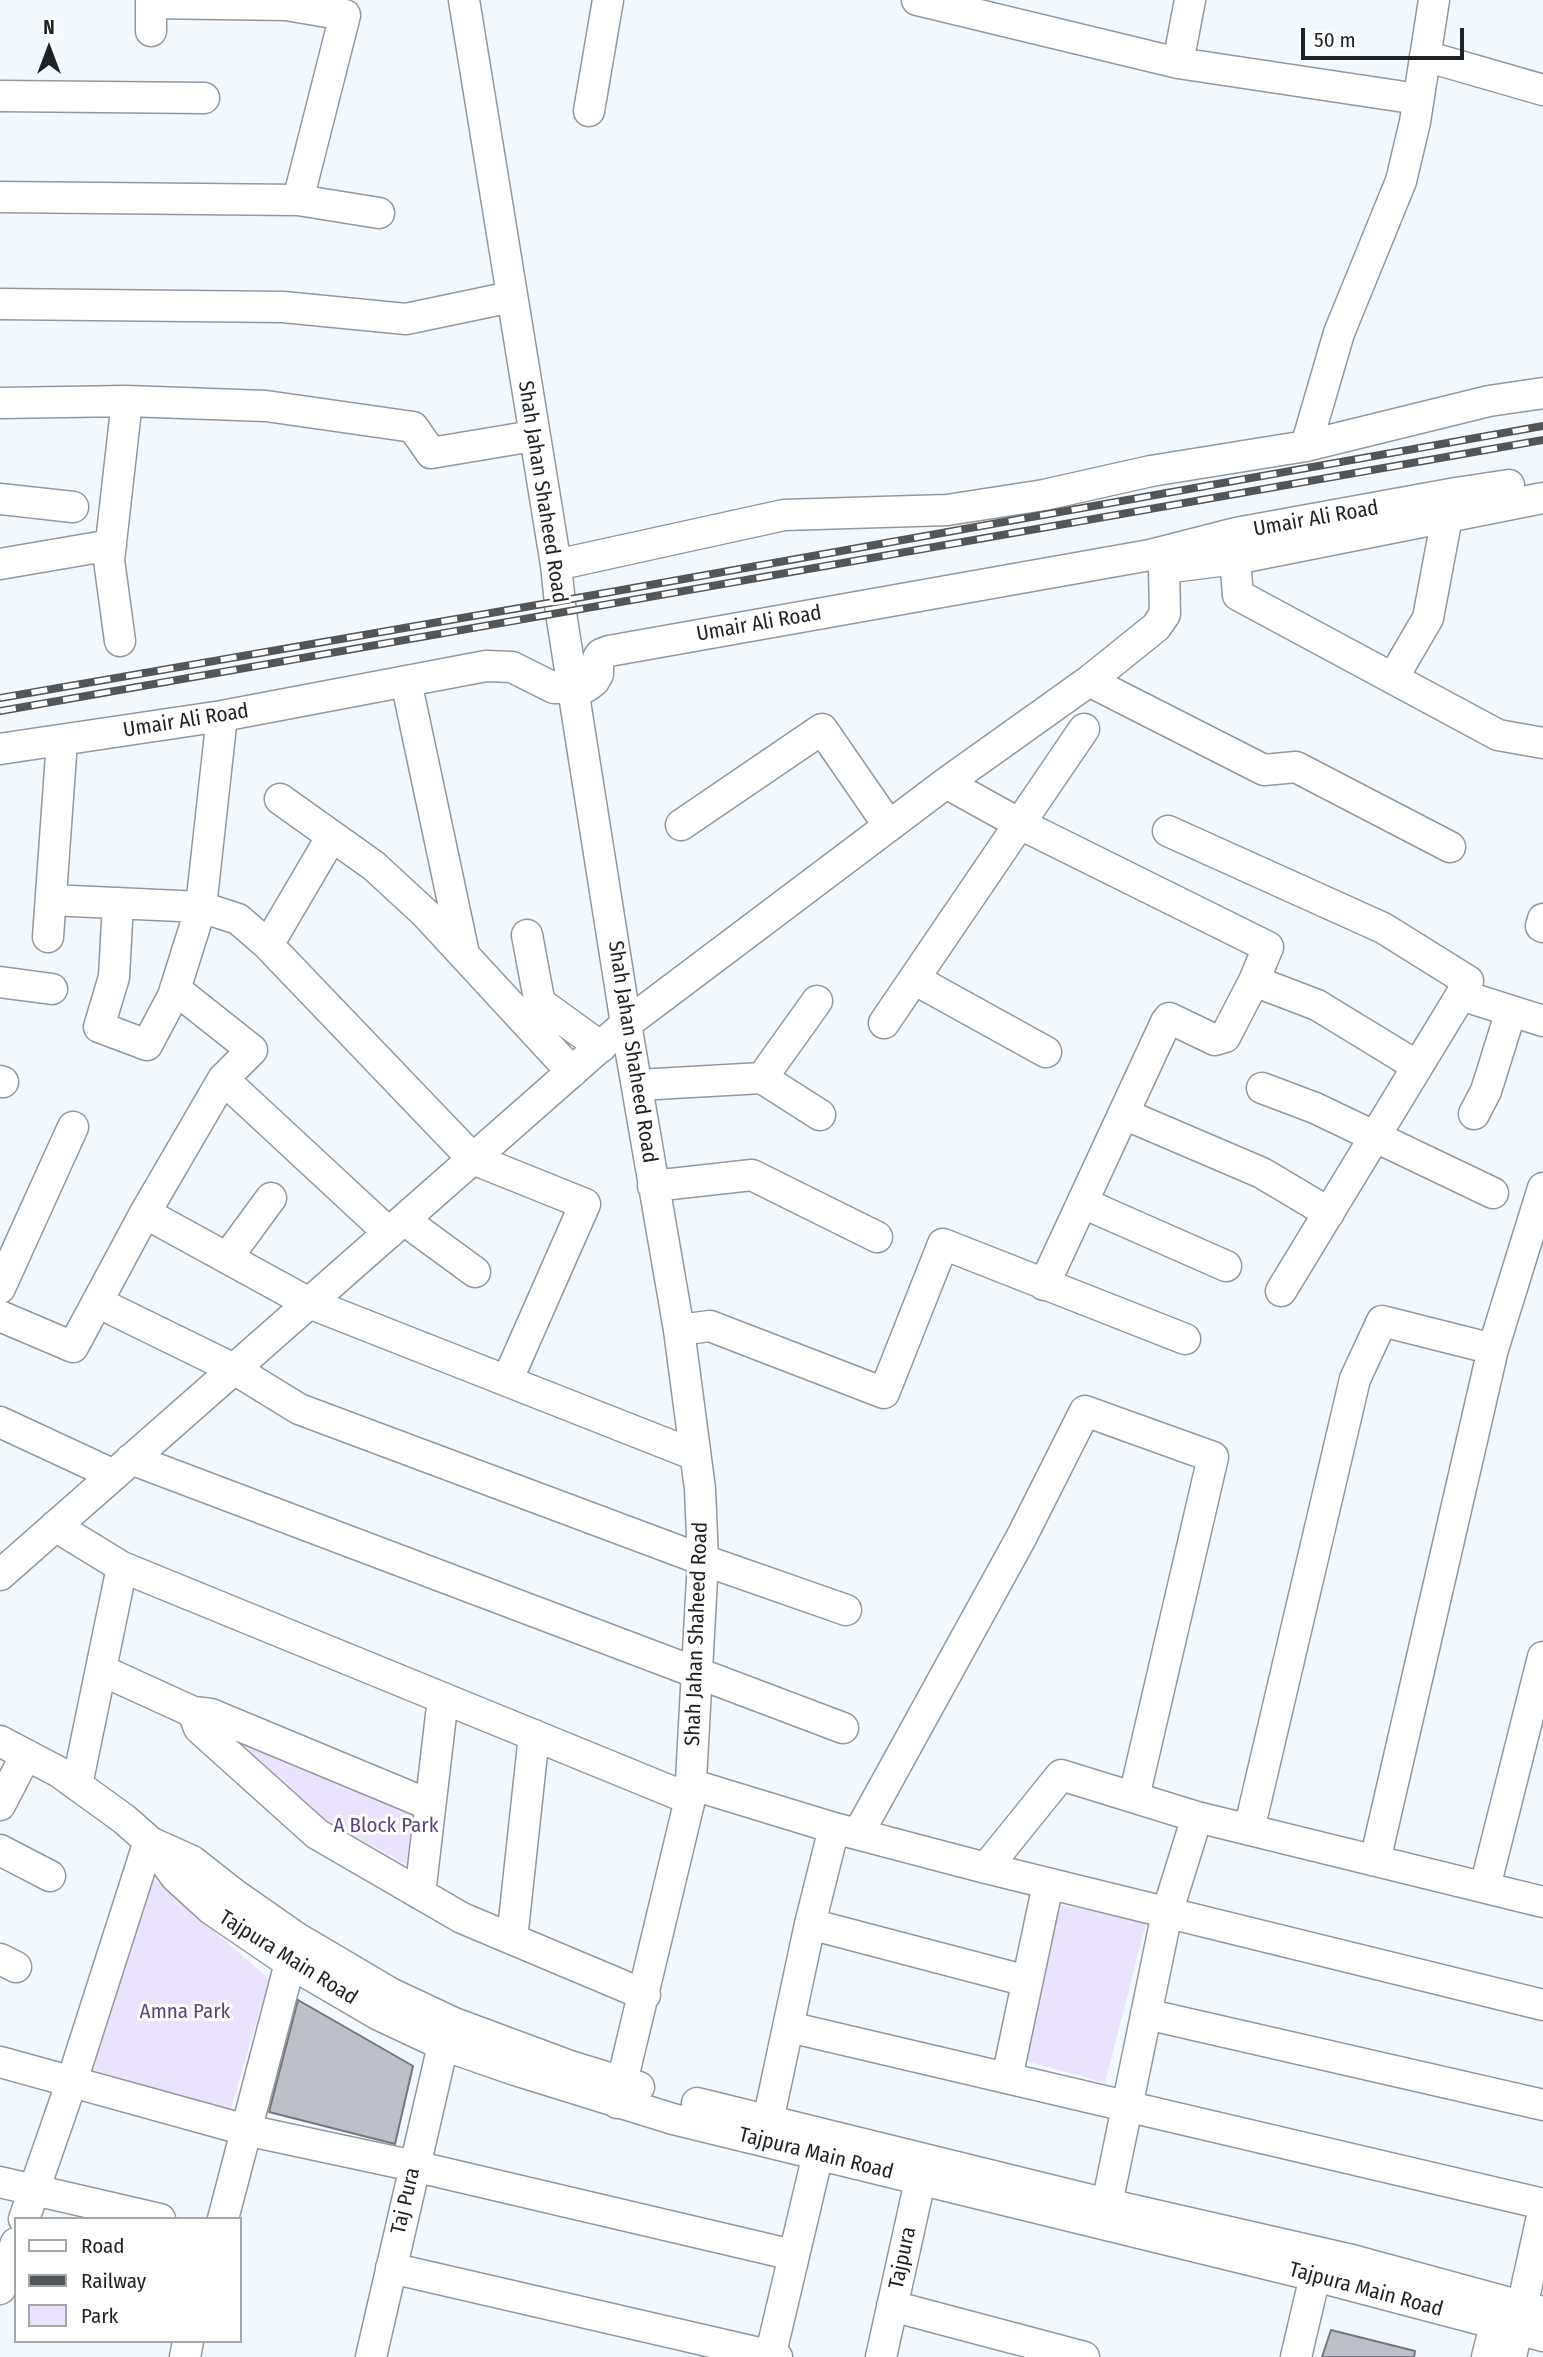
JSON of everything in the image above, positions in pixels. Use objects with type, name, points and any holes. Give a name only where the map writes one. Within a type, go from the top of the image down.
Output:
[{"type":"street","name":"Shah Jahan Shaheed Road","points":[[464,0],[556,565],[626,1024],[679,1330],[700,1489],[703,1560],[690,1791],[645,1994],[620,2092]]},
{"type":"street","points":[[589,111],[608,0]]},
{"type":"street","points":[[921,0],[1022,12],[1178,62],[1418,99]]},
{"type":"street","points":[[1178,62],[1190,0]]},
{"type":"street","points":[[1306,446],[1339,333],[1401,181],[1434,0]]},
{"type":"street","points":[[151,11],[286,5],[345,15],[298,200]]},
{"type":"street","points":[[1425,56],[1543,90]]},
{"type":"street","points":[[0,96],[204,99]]},
{"type":"street","points":[[0,197],[298,200],[379,214]]},
{"type":"street","points":[[0,304],[282,306],[407,319],[511,297]]},
{"type":"street","points":[[556,565],[784,515],[947,510],[1044,495],[1151,471],[1306,446],[1489,401],[1543,393]]},
{"type":"street","points":[[120,641],[109,560],[127,401]]},
{"type":"street","points":[[0,403],[127,401],[266,406],[413,426],[431,453],[533,436]]},
{"type":"street","name":"Umair Ali Road","points":[[0,749],[222,716],[499,666],[512,667],[554,688],[586,687],[598,674],[598,658],[609,651],[1157,561],[1236,533],[1456,493],[1543,481]]},
{"type":"street","points":[[0,1575],[626,1024],[946,783],[1088,681],[1156,627],[1166,614],[1157,561],[1235,559],[1543,498]]},
{"type":"street","points":[[0,499],[73,507]]},
{"type":"street","points":[[1392,678],[1428,618],[1447,517]]},
{"type":"street","points":[[0,564],[111,545]]},
{"type":"street","points":[[1235,559],[1238,595],[1498,735],[1543,743]]},
{"type":"street","points":[[406,681],[464,956]]},
{"type":"street","points":[[1088,681],[1264,770],[1296,768],[1450,847]]},
{"type":"street","points":[[118,903],[114,977],[99,1027],[147,1045],[175,989],[201,907],[222,716]]},
{"type":"street","points":[[681,825],[822,729],[889,826]]},
{"type":"street","points":[[884,1023],[1084,729]]},
{"type":"street","points":[[48,937],[62,741]]},
{"type":"street","points":[[946,783],[1020,824],[1268,947],[1254,981],[1224,1037],[1219,1040],[1169,1018],[1044,1284]]},
{"type":"street","points":[[280,799],[374,866],[426,914],[572,1072]]},
{"type":"street","points":[[1168,831],[1383,928],[1468,981],[1281,1291]]},
{"type":"street","points":[[268,945],[332,836]]},
{"type":"street","points":[[51,900],[201,907],[238,919],[268,945],[473,1159],[585,1204],[507,1381]]},
{"type":"street","points":[[1543,919],[1543,927]]},
{"type":"street","points":[[527,935],[539,999],[543,1005],[601,1047]]},
{"type":"street","points":[[914,979],[1045,1052]]},
{"type":"street","points":[[1254,981],[1317,1005],[1418,1066]]},
{"type":"street","points":[[0,982],[52,989]]},
{"type":"street","points":[[0,1316],[73,1347],[145,1213],[223,1079],[252,1050],[175,989]]},
{"type":"street","points":[[1461,995],[1543,1021]]},
{"type":"street","points":[[762,1078],[817,1001]]},
{"type":"street","points":[[1474,1114],[1486,1091],[1511,1011]]},
{"type":"street","points":[[638,1085],[762,1078],[820,1115]]},
{"type":"street","points":[[223,1079],[396,1226],[475,1272]]},
{"type":"street","points":[[1262,1088],[1315,1108],[1493,1193]]},
{"type":"street","points":[[1124,1114],[1262,1173],[1329,1213]]},
{"type":"street","points":[[0,1288],[73,1127]]},
{"type":"street","points":[[653,1186],[752,1175],[877,1237]]},
{"type":"street","points":[[1375,1861],[1493,1349],[1543,1188]]},
{"type":"street","points":[[227,1258],[271,1198]]},
{"type":"street","points":[[1083,1203],[1226,1265]]},
{"type":"street","points":[[145,1213],[309,1303],[695,1455]]},
{"type":"street","points":[[679,1330],[710,1326],[884,1393],[943,1244],[1185,1339]]},
{"type":"street","points":[[97,1302],[234,1369],[299,1409],[703,1560],[846,1610]]},
{"type":"street","points":[[1250,1830],[1355,1379],[1382,1321],[1493,1349]]},
{"type":"street","points":[[768,2121],[810,1924],[846,1831],[1021,1538],[1086,1411],[1213,1457],[1134,1797]]},
{"type":"street","points":[[0,1422],[698,1672],[843,1728]]},
{"type":"street","points":[[55,1526],[122,1567],[534,1735],[690,1791],[1048,1884],[1543,2004]]},
{"type":"street","points":[[77,1785],[122,1567]]},
{"type":"street","points":[[1485,1888],[1538,1696],[1543,1657]]},
{"type":"street","points":[[101,1670],[193,1712],[211,1714],[430,1805]]},
{"type":"street","points":[[420,1894],[443,1698]]},
{"type":"street","points":[[193,1712],[199,1728],[317,1834],[462,1918],[645,1994]]},
{"type":"street","points":[[512,1939],[534,1735]]},
{"type":"street","points":[[0,1805],[13,1748]]},
{"type":"street","name":"Tajpura Main Road","points":[[13,1748],[59,1772],[124,1819],[149,1842],[176,1877],[211,1909],[290,1963],[379,2015],[443,2045],[620,2092],[664,2095],[768,2121],[922,2170],[1315,2276],[1519,2324]]},
{"type":"street","points":[[985,1868],[1060,1775],[1197,1817],[1543,1902]]},
{"type":"street","points":[[1107,2204],[1167,1913],[1197,1817]]},
{"type":"street","points":[[25,2217],[72,2081],[149,1842]]},
{"type":"street","name":"Tajpura Main Road","points":[[149,1842],[192,1861],[297,1938],[390,1993],[454,2023],[570,2066],[673,2119],[818,2154],[1107,2204],[1348,2259],[1519,2324]]},
{"type":"street","points":[[0,1850],[50,1876]]},
{"type":"street","points":[[1007,2078],[1048,1884]]},
{"type":"street","points":[[810,1924],[1027,1981]]},
{"type":"street","points":[[224,2217],[290,1963]]},
{"type":"street","points":[[1146,2014],[1543,2105]]},
{"type":"street","points":[[789,2027],[1543,2204]]},
{"type":"street","name":"Taj Pura","points":[[370,2357],[443,2045]]},
{"type":"street","points":[[0,2062],[246,2130],[414,2166],[793,2255]]},
{"type":"street","points":[[391,2268],[773,2356],[793,2255],[818,2154]]},
{"type":"street","name":"Tajpura","points":[[881,2357],[922,2170]]},
{"type":"street","points":[[0,2182],[151,2217]]},
{"type":"street","points":[[1487,2357],[1519,2324],[1543,2212]]},
{"type":"street","points":[[4,2287],[14,2250]]},
{"type":"street","points":[[1296,2357],[1315,2276]]},
{"type":"street","points":[[892,2306],[1084,2357]]},
{"type":"green space","name":"A Block Park","points":[[219,1725],[413,1811],[407,1865],[322,1818]]},
{"type":"green space","name":"Amna Park","points":[[152,1877],[269,1979],[230,2112],[91,2069]]},
{"type":"green space","points":[[1058,1904],[1146,1923],[1105,2083],[1026,2061]]},
{"type":"building","points":[[298,2000],[413,2066],[395,2144],[269,2112]]},
{"type":"building","points":[[1331,2330],[1415,2351],[1414,2357],[1322,2357]]},
{"type":"railway","points":[[0,698],[1543,426]]},
{"type":"railway","points":[[0,711],[1543,440]]}]
